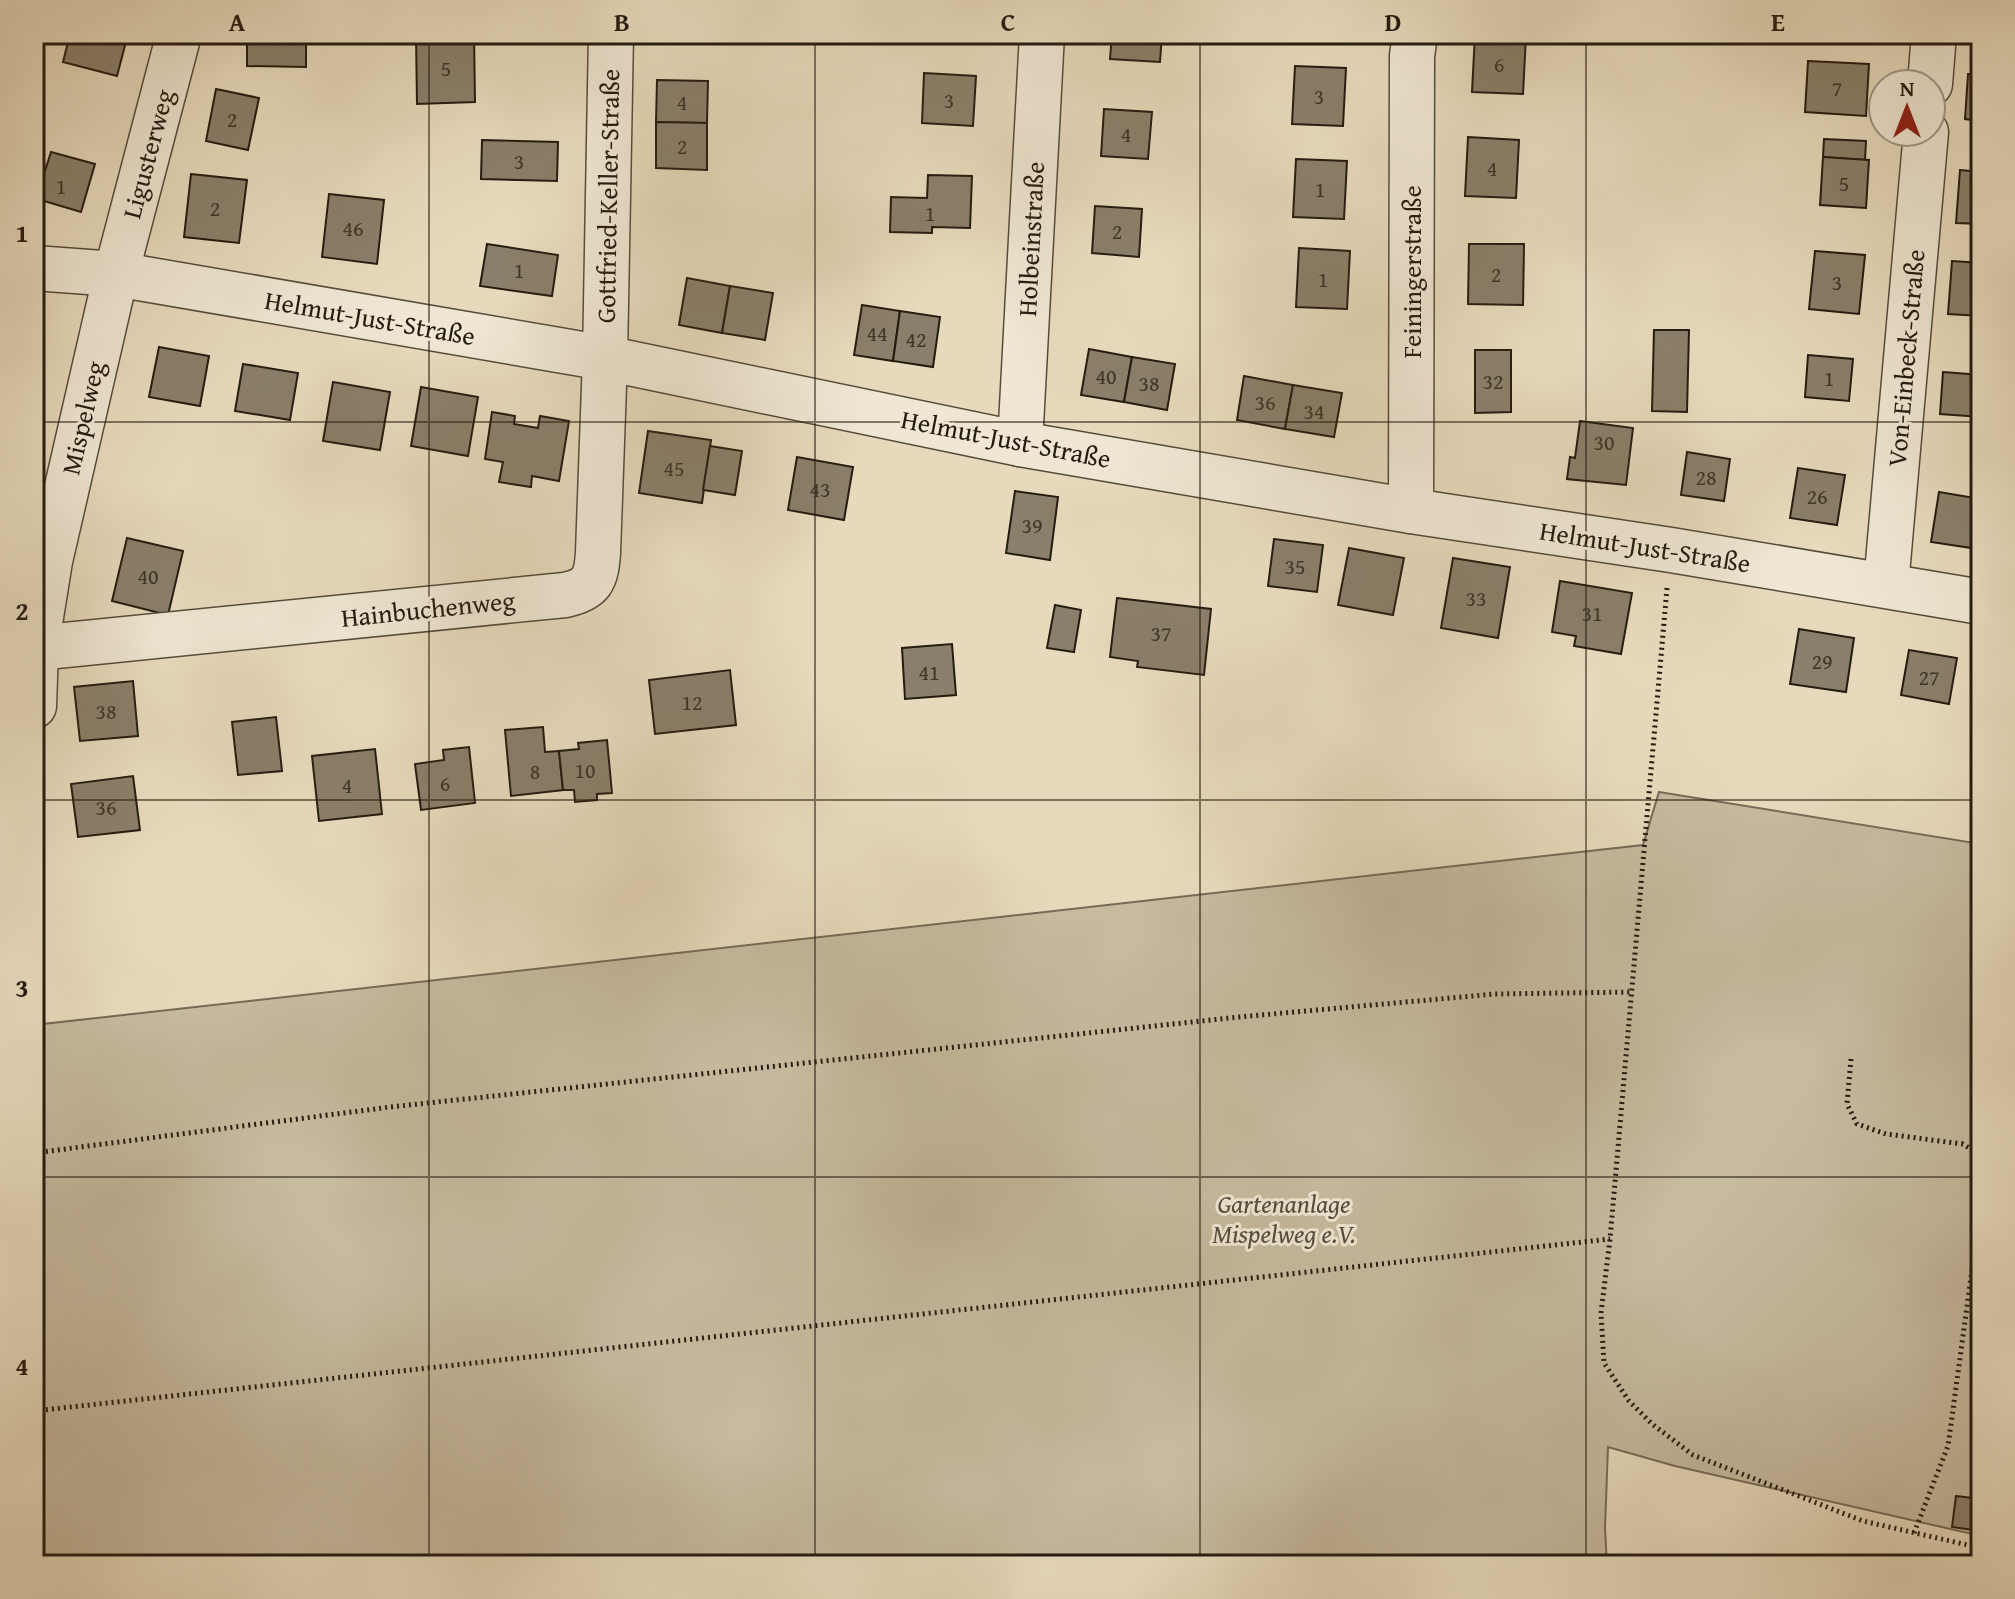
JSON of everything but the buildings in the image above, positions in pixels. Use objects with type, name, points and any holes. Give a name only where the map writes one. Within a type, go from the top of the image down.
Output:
[{"type":"street","name":"Ligusterweg","points":[[116,274],[179,34]]},
{"type":"street","name":"Gottfried-Keller-Straße","points":[[605,358],[611,34]]},
{"type":"street","name":"Holbeinstraße","points":[[1020,444],[1042,34]]},
{"type":"street","name":"Feiningerstraße","points":[[1411,511],[1412,56],[1415,34]]},
{"type":"street","points":[[1931,68],[1934,34]]},
{"type":"street","name":"Von-Einbeck-Straße","points":[[1886,585],[1925,148]]},
{"type":"street","name":"Helmut-Just-Straße","points":[[34,268],[116,274],[605,358],[1020,444],[1411,511],[1671,550],[1981,602]]},
{"type":"street","name":"Mispelweg","points":[[34,706],[42,561],[116,274]]},
{"type":"street","name":"Hainbuchenweg","points":[[36,648],[578,592],[590,585],[597,570],[605,358]]},
{"type":"path","points":[[1671,550],[1601,1313],[1604,1363],[1629,1401],[1652,1424],[1693,1455],[1863,1521],[1981,1548]]},
{"type":"path","points":[[34,1153],[390,1107],[1239,1017],[1495,994],[1632,992]]},
{"type":"path","points":[[1851,1059],[1847,1104],[1857,1124],[1886,1134],[1963,1144],[1981,1156]]},
{"type":"path","points":[[1914,1533],[1948,1446],[1981,1204]]},
{"type":"path","points":[[34,1411],[1610,1239]]},
{"type":"green space","name":"Gartenanlage Mispelweg e.V.","points":[[1659,792],[1981,844],[1981,1536],[1675,1466],[1608,1447],[1607,1565],[34,1565],[34,1025],[1643,845]]}]
